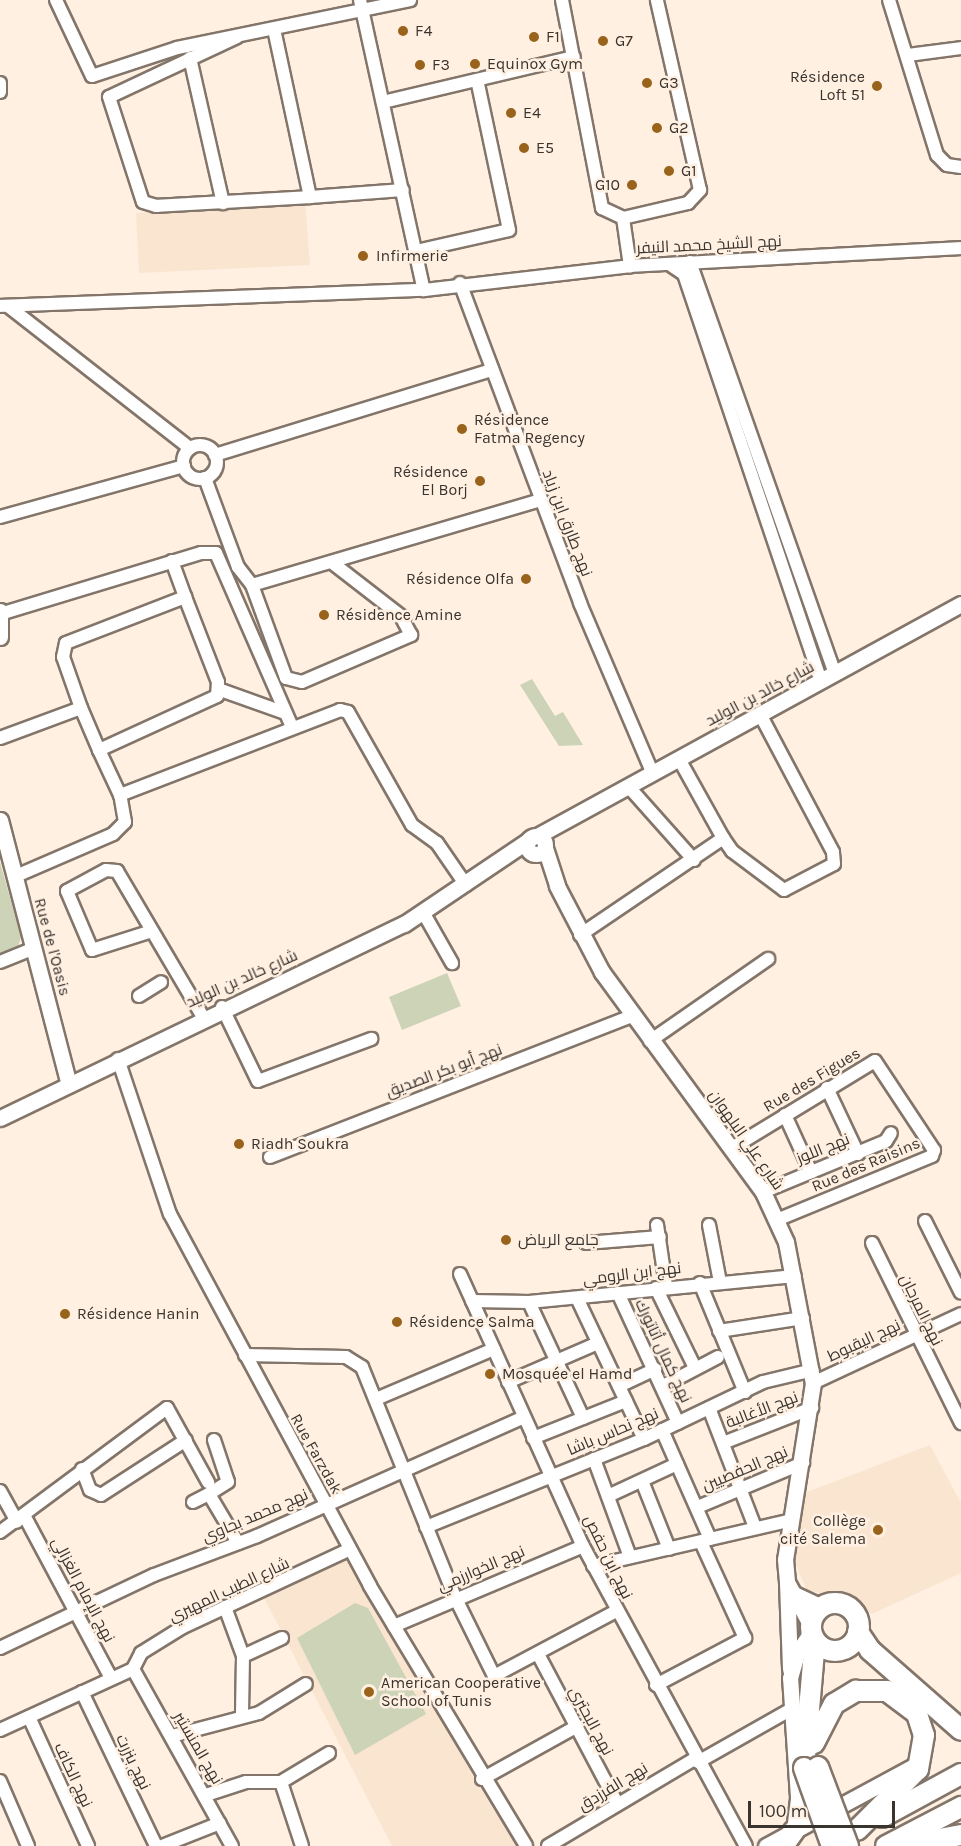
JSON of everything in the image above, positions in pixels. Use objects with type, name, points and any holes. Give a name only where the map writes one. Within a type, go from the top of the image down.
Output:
[{"type":"highway","points":[[961,1730],[870,1650],[858,1632],[849,1607],[822,1607],[813,1633],[811,1768],[830,1846],[852,1838],[961,1774]]},
{"type":"highway","points":[[852,1838],[811,1768],[817,1702],[839,1650],[858,1632]]},
{"type":"highway","points":[[813,1633],[839,1650]]},
{"type":"highway","points":[[814,1743],[825,1715],[845,1696],[887,1691],[916,1714],[924,1735],[921,1762],[912,1779],[852,1838]]},
{"type":"highway","points":[[886,1846],[961,1807]]},
{"type":"highway","points":[[903,1846],[961,1835]]},
{"type":"street","points":[[56,0],[92,76],[177,48],[274,29],[361,5],[410,0]]},
{"type":"street","points":[[562,0],[602,208],[623,218],[688,203],[700,190],[657,0]]},
{"type":"street","points":[[889,0],[908,55],[937,155],[947,165],[961,167]]},
{"type":"street","points":[[361,5],[424,290]]},
{"type":"street","points":[[274,29],[310,197]]},
{"type":"street","points":[[237,37],[117,91],[109,97],[108,107],[142,202],[222,203],[403,190]]},
{"type":"street","points":[[908,55],[961,48]]},
{"type":"street","points":[[383,102],[574,57]]},
{"type":"street","points":[[190,58],[222,203]]},
{"type":"street","points":[[416,250],[509,230],[477,80]]},
{"type":"street","points":[[0,83],[0,92]]},
{"type":"street","points":[[623,218],[630,266]]},
{"type":"street","name":"نهج الشيخ محمد النيفر","points":[[4,306],[424,290],[460,283],[630,266],[961,248]]},
{"type":"street","points":[[690,262],[835,674]]},
{"type":"street","points":[[669,264],[684,274],[821,682]]},
{"type":"street","name":"نهج طارق ابن زياد","points":[[460,283],[541,500],[652,772]]},
{"type":"street","points":[[4,306],[190,448],[204,446],[215,455],[216,466],[205,478],[194,478],[184,466]]},
{"type":"street","points":[[215,455],[492,370]]},
{"type":"street","points":[[184,466],[190,448]]},
{"type":"street","points":[[0,517],[184,466]]},
{"type":"street","points":[[205,478],[238,567],[252,585],[286,678],[302,682],[411,635],[401,616],[334,564]]},
{"type":"street","points":[[252,585],[334,564],[541,500]]},
{"type":"street","points":[[0,624],[172,561],[209,552],[221,558],[288,719]]},
{"type":"street","points":[[99,750],[214,700],[218,689],[172,561]]},
{"type":"street","points":[[16,876],[122,829],[120,795],[81,708],[63,657],[66,643],[185,597]]},
{"type":"street","name":"شارع خالد بن الوليد","points":[[0,1118],[222,1007],[423,912],[494,866],[536,846],[577,815],[652,772],[961,604]]},
{"type":"street","points":[[218,689],[288,719]]},
{"type":"street","points":[[0,738],[81,708]]},
{"type":"street","points":[[120,795],[288,719],[340,710],[348,712],[412,825],[437,843],[466,885]]},
{"type":"street","points":[[679,759],[732,851],[784,891],[834,864],[833,852],[760,714]]},
{"type":"street","points":[[628,786],[694,860]]},
{"type":"street","name":"Rue de l'Oasis","points":[[0,821],[68,1082]]},
{"type":"street","points":[[580,934],[694,860],[723,838]]},
{"type":"street","name":"شارع علي البلهوان","points":[[536,846],[580,934],[631,1016],[763,1192],[777,1220],[795,1276],[813,1377],[812,1408],[793,1520],[786,1546],[789,1587],[790,1710],[798,1797],[788,1838]]},
{"type":"street","points":[[152,931],[92,950],[67,891],[106,870],[117,871],[152,931],[202,1017]]},
{"type":"street","points":[[423,912],[452,963]]},
{"type":"street","points":[[0,962],[34,948]]},
{"type":"street","points":[[650,1041],[768,959]]},
{"type":"street","points":[[139,996],[161,982]]},
{"type":"street","points":[[222,1007],[258,1081],[371,1039]]},
{"type":"street","name":"نهج أبو بكر الصديق","points":[[270,1158],[631,1016]]},
{"type":"street","name":"Rue Farzdak","points":[[118,1059],[170,1214],[350,1550],[482,1779],[526,1846]]},
{"type":"street","name":"Rue des Figues","points":[[732,1148],[827,1088],[880,1062],[934,1153]]},
{"type":"street","points":[[827,1088],[858,1154]]},
{"type":"street","points":[[785,1115],[811,1172]]},
{"type":"street","name":"نهج اللوز","points":[[763,1192],[858,1154],[891,1133]]},
{"type":"street","name":"Rue des Raisins","points":[[777,1220],[934,1153]]},
{"type":"street","points":[[925,1221],[961,1293]]},
{"type":"street","points":[[709,1225],[720,1282]]},
{"type":"street","points":[[586,1243],[658,1231],[661,1287],[695,1368]]},
{"type":"street","name":"نهج المرجان","points":[[872,1243],[914,1336],[961,1422]]},
{"type":"street","name":"نهج ابن حفص","points":[[460,1274],[533,1438],[553,1475],[583,1546],[656,1685],[746,1846]]},
{"type":"street","name":"نهج ابن الرومي","points":[[472,1301],[529,1302],[700,1283],[795,1276]]},
{"type":"street","points":[[700,1283],[745,1392]]},
{"type":"street","name":"نهج كمال أتاتورك","points":[[618,1293],[663,1386],[678,1423]]},
{"type":"street","points":[[577,1298],[644,1439]]},
{"type":"street","points":[[529,1302],[583,1418]]},
{"type":"street","name":"نهج اليقبوط","points":[[813,1377],[914,1336],[961,1314]]},
{"type":"street","points":[[719,1331],[803,1318]]},
{"type":"street","points":[[508,1382],[557,1363],[598,1343]]},
{"type":"street","points":[[376,1399],[494,1349]]},
{"type":"street","points":[[245,1355],[346,1357],[362,1367],[455,1597],[494,1676],[616,1611]]},
{"type":"street","points":[[663,1386],[718,1357]]},
{"type":"street","points":[[619,1386],[655,1369]]},
{"type":"street","name":"نهج نحاس باشا","points":[[426,1527],[644,1439],[745,1392],[813,1377]]},
{"type":"street","points":[[533,1438],[626,1401]]},
{"type":"street","points":[[0,1532],[21,1520],[82,1469],[167,1408],[186,1440],[208,1488],[238,1543]]},
{"type":"street","points":[[709,1408],[743,1488],[755,1527]]},
{"type":"street","name":"نهج الأغالبة","points":[[723,1443],[812,1408]]},
{"type":"street","name":"نهج محمد بجاوي","points":[[0,1648],[77,1609],[238,1543],[524,1417]]},
{"type":"street","points":[[656,1685],[745,1638],[705,1540],[700,1506],[662,1431]]},
{"type":"street","points":[[82,1469],[90,1490],[101,1495],[186,1440]]},
{"type":"street","points":[[193,1502],[208,1488],[228,1482],[214,1440]]},
{"type":"street","points":[[594,1459],[630,1557]]},
{"type":"street","name":"نهج الحفصيين","points":[[700,1506],[803,1463]]},
{"type":"street","points":[[608,1496],[677,1464]]},
{"type":"street","points":[[642,1481],[669,1549]]},
{"type":"street","name":"نهج الإمام الغزالي","points":[[0,1491],[77,1609],[111,1678]]},
{"type":"street","points":[[593,1566],[793,1520]]},
{"type":"street","name":"نهج الخوارزمي","points":[[394,1626],[455,1597],[583,1546]]},
{"type":"street","name":"شارع الطيب المهيري","points":[[0,1730],[133,1669],[141,1653],[225,1607],[350,1550]]},
{"type":"street","points":[[789,1587],[822,1607]]},
{"type":"street","points":[[789,1587],[813,1633],[797,1653],[790,1678]]},
{"type":"street","points":[[225,1607],[243,1656],[242,1715]]},
{"type":"street","points":[[243,1656],[282,1638]]},
{"type":"street","name":"نهج البحتري","points":[[538,1654],[574,1728],[617,1803]]},
{"type":"street","name":"نهج المنستير","points":[[133,1669],[206,1795],[232,1846]]},
{"type":"street","points":[[172,1736],[242,1715],[259,1713],[306,1684]]},
{"type":"street","name":"نهج بنزرت","points":[[82,1692],[156,1846]]},
{"type":"street","name":"نهج الفرزدق","points":[[548,1846],[617,1803],[790,1710]]},
{"type":"street","points":[[938,1712],[961,1722]]},
{"type":"street","name":"نهج الكاف","points":[[29,1717],[88,1846]]},
{"type":"street","points":[[482,1779],[574,1728]]},
{"type":"street","points":[[206,1795],[246,1782],[281,1782],[329,1753]]},
{"type":"street","points":[[766,1846],[788,1838],[921,1762]]},
{"type":"street","points":[[0,1781],[28,1846]]},
{"type":"street","points":[[281,1782],[302,1846]]},
{"type":"street","points":[[162,1846],[220,1823]]},
{"type":"shaded area","points":[[305,199],[310,265],[139,273],[136,213]]},
{"type":"shaded area","name":"Collège cité Salema","points":[[930,1445],[961,1503],[961,1573],[872,1614],[852,1597],[807,1591],[791,1553],[802,1494]]},
{"type":"shaded area","name":"American Cooperative School of Tunis","points":[[344,1555],[493,1809],[519,1846],[392,1846],[264,1598]]},
{"type":"green space","points":[[532,679],[555,716],[563,712],[583,745],[559,746],[520,685]]},
{"type":"green space","points":[[0,862],[21,937],[18,947],[0,956]]},
{"type":"green space","points":[[447,973],[461,1006],[402,1030],[389,997]]},
{"type":"green space","points":[[355,1603],[368,1608],[426,1714],[355,1755],[297,1638]]},
{"type":"place","name":"F4","points":[[403,31]]},
{"type":"place","name":"F1","points":[[534,37]]},
{"type":"place","name":"G7","points":[[603,41]]},
{"type":"place","name":"Equinox Gym","points":[[475,64]]},
{"type":"place","name":"F3","points":[[420,65]]},
{"type":"place","name":"G3","points":[[647,83]]},
{"type":"place","name":"Résidence Loft 51","points":[[877,86]]},
{"type":"place","name":"E4","points":[[511,113]]},
{"type":"place","name":"G2","points":[[657,128]]},
{"type":"place","name":"E5","points":[[524,148]]},
{"type":"place","name":"G1","points":[[669,171]]},
{"type":"place","name":"G10","points":[[632,185]]},
{"type":"place","name":"Infirmerie","points":[[363,256]]},
{"type":"place","name":"Résidence Fatma Regency","points":[[462,429]]},
{"type":"place","name":"Résidence El Borj","points":[[480,481]]},
{"type":"place","name":"Résidence Olfa","points":[[526,579]]},
{"type":"place","name":"Résidence Amine","points":[[324,615]]},
{"type":"place","name":"Riadh Soukra","points":[[239,1144]]},
{"type":"place","name":"جامع الرياض","points":[[506,1240]]},
{"type":"place","name":"Résidence Hanin","points":[[65,1314]]},
{"type":"place","name":"Résidence Salma","points":[[397,1322]]},
{"type":"place","name":"Mosquée el Hamd","points":[[490,1374]]},
{"type":"place","name":"Collège cité Salema","points":[[878,1530]]},
{"type":"place","name":"American Cooperative School of Tunis","points":[[369,1692]]}]
